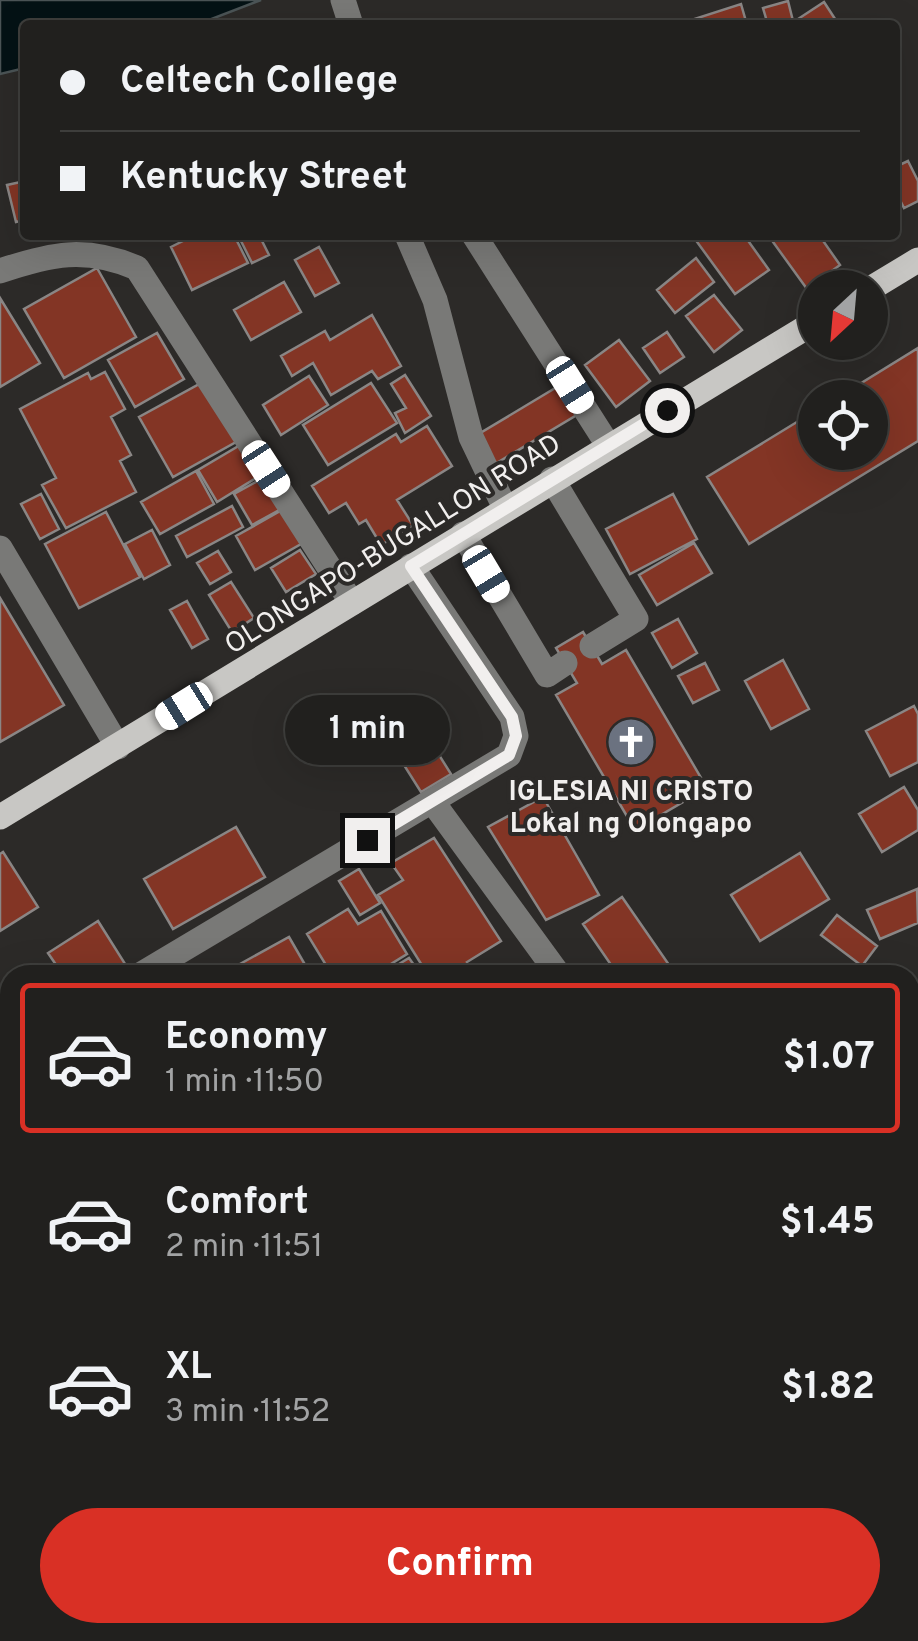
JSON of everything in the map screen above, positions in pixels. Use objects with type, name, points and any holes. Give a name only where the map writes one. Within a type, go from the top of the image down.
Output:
[{"type":"main road","points":[[888,278],[918,260]]},
{"type":"main road","name":"OLONGAPO-BUGALLON ROAD","points":[[0,816],[798,332]]},
{"type":"street","points":[[409,240],[435,300],[471,437],[506,508]]},
{"type":"street","points":[[477,240],[608,445]]},
{"type":"street","points":[[0,271],[48,255],[110,256],[137,268],[352,602]]},
{"type":"street","points":[[552,479],[636,619],[592,646]]},
{"type":"street","points":[[463,534],[547,675],[565,663]]},
{"type":"street","points":[[0,548],[118,747]]},
{"type":"street","points":[[157,965],[509,755],[516,736],[512,717],[411,566]]},
{"type":"street","points":[[432,802],[552,965]]},
{"type":"shaded area","points":[[0,0],[261,0],[209,20],[20,20],[20,69],[0,74]]},
{"type":"building","points":[[788,1],[793,20],[767,20],[763,8]]},
{"type":"building","points":[[824,2],[836,20],[797,20]]},
{"type":"building","points":[[741,4],[746,20],[691,20]]},
{"type":"building","points":[[908,161],[918,181],[918,201],[904,208],[900,200],[900,165]]},
{"type":"building","points":[[20,182],[20,221],[16,222],[7,185]]},
{"type":"building","points":[[185,240],[236,240],[248,263],[192,290],[171,247]]},
{"type":"building","points":[[240,240],[262,240],[269,255],[252,263]]},
{"type":"building","points":[[696,240],[748,240],[769,270],[735,294]]},
{"type":"building","points":[[772,240],[822,240],[840,265],[833,270],[798,270],[798,277]]},
{"type":"building","points":[[319,247],[339,283],[315,296],[295,260]]},
{"type":"building","points":[[696,258],[714,282],[675,313],[657,290]]},
{"type":"building","points":[[97,268],[136,337],[64,378],[24,309]]},
{"type":"building","points":[[284,282],[301,312],[251,340],[234,310]]},
{"type":"building","points":[[714,295],[742,330],[714,352],[686,316]]},
{"type":"building","points":[[0,298],[40,363],[0,387]]},
{"type":"building","points":[[372,315],[401,366],[378,379],[372,371],[331,395],[313,363],[292,376],[281,356],[325,331],[330,340]]},
{"type":"building","points":[[667,332],[684,357],[660,373],[643,348]]},
{"type":"building","points":[[157,333],[184,379],[135,407],[108,360]]},
{"type":"building","points":[[619,340],[650,381],[616,407],[585,365]]},
{"type":"building","points":[[918,348],[918,441],[888,459],[888,380],[866,380]]},
{"type":"building","points":[[105,372],[125,409],[111,417],[131,455],[120,461],[136,492],[66,528],[42,485],[56,478],[20,409],[88,373],[91,379]]},
{"type":"building","points":[[405,375],[431,416],[405,433],[395,413],[406,408],[391,384]]},
{"type":"building","points":[[309,376],[328,405],[281,435],[263,405]]},
{"type":"building","points":[[203,382],[236,442],[173,477],[139,417]]},
{"type":"building","points":[[371,383],[397,423],[328,465],[303,425]]},
{"type":"building","points":[[562,384],[580,413],[495,464],[477,435]]},
{"type":"building","points":[[798,421],[798,470],[870,470],[749,544],[707,477]]},
{"type":"building","points":[[427,426],[452,466],[397,500],[413,525],[381,545],[366,520],[359,524],[346,503],[329,513],[312,486],[396,434],[401,442]]},
{"type":"building","points":[[242,444],[261,475],[217,502],[198,470]]},
{"type":"building","points":[[196,471],[214,504],[160,534],[141,502]]},
{"type":"building","points":[[265,477],[283,508],[252,525],[234,494]]},
{"type":"building","points":[[41,494],[59,529],[40,539],[21,504]]},
{"type":"building","points":[[673,494],[697,539],[630,574],[606,529]]},
{"type":"building","points":[[232,506],[243,527],[187,557],[176,536]]},
{"type":"building","points":[[282,510],[301,544],[255,570],[236,536]]},
{"type":"building","points":[[106,512],[140,577],[79,608],[45,544]]},
{"type":"building","points":[[152,530],[170,565],[144,579],[125,544]]},
{"type":"building","points":[[694,543],[712,573],[657,605],[639,575]]},
{"type":"building","points":[[300,550],[316,574],[286,592],[271,568]]},
{"type":"building","points":[[218,551],[231,572],[210,584],[197,563]]},
{"type":"building","points":[[231,582],[254,618],[232,632],[209,595]]},
{"type":"building","points":[[0,598],[64,705],[0,742]]},
{"type":"building","points":[[187,601],[208,639],[192,648],[170,610]]},
{"type":"building","points":[[678,619],[697,653],[672,668],[652,633]]},
{"type":"building","name":"IGLESIA NI CRISTO Lokal ng Olongapo","points":[[583,632],[602,664],[626,650],[707,788],[635,830],[556,695],[577,683],[556,648]]},
{"type":"building","points":[[783,660],[809,709],[771,729],[745,681]]},
{"type":"building","points":[[705,663],[719,690],[693,703],[678,676]]},
{"type":"building","points":[[914,706],[918,714],[918,762],[890,776],[866,731]]},
{"type":"building","points":[[422,728],[451,774],[421,792],[392,746]]},
{"type":"building","points":[[904,787],[918,810],[918,830],[882,852],[859,814]]},
{"type":"building","points":[[543,797],[599,895],[546,920],[488,827]]},
{"type":"building","points":[[236,827],[265,877],[173,929],[144,879]]},
{"type":"building","points":[[434,838],[501,941],[467,962],[469,965],[422,965],[378,895],[403,880],[391,863]]},
{"type":"building","points":[[3,852],[38,907],[0,931],[0,854]]},
{"type":"building","points":[[800,853],[829,899],[760,941],[731,895]]},
{"type":"building","points":[[359,869],[380,903],[360,915],[339,881]]},
{"type":"building","points":[[917,889],[918,923],[880,939],[867,910]]},
{"type":"building","points":[[622,897],[669,965],[611,965],[583,924]]},
{"type":"building","points":[[348,909],[358,924],[381,911],[407,954],[389,965],[326,965],[307,934]]},
{"type":"building","points":[[837,915],[877,946],[861,965],[821,935]]},
{"type":"building","points":[[98,921],[126,965],[56,965],[48,953]]},
{"type":"building","points":[[289,937],[305,965],[238,965]]},
{"type":"place","name":"IGLESIA NI CRISTO Lokal ng Olongapo","points":[[631,742]]},
{"type":"route","points":[[367,840],[509,755],[516,736],[512,717],[411,566],[667,410]]}]
